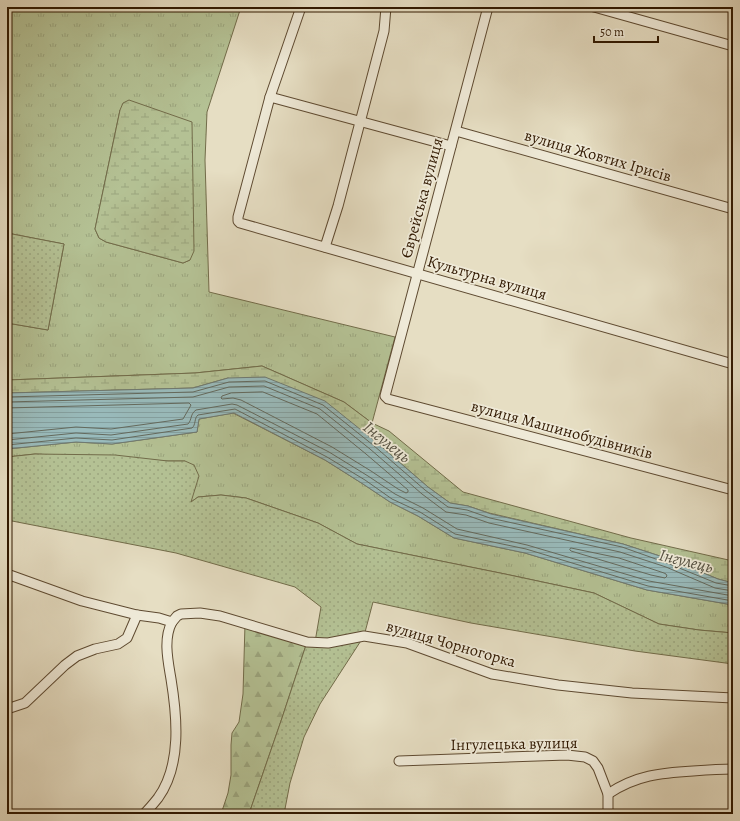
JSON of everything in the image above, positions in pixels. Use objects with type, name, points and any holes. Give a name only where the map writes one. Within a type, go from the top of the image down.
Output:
[{"type":"street","points":[[301,7],[270,97],[451,146]]},
{"type":"street","points":[[325,247],[338,206],[384,30],[386,7]]},
{"type":"street","name":"Єврейська вулиця","points":[[385,396],[488,7]]},
{"type":"street","points":[[594,7],[733,46]]},
{"type":"street","name":"Культурна вулиця","points":[[270,97],[238,217],[238,221],[240,223],[733,364]]},
{"type":"street","name":"вулиця Жовтих Ірисів","points":[[456,131],[733,209]]},
{"type":"street","name":"вулиця Машинобудівників","points":[[385,396],[388,399],[395,401],[733,490]]},
{"type":"street","points":[[7,574],[82,601],[172,622],[169,627],[167,646],[175,725],[172,765],[166,783],[159,797],[144,814]]},
{"type":"street","name":"вулиця Чорногорка","points":[[172,622],[176,616],[181,614],[200,613],[220,616],[307,642],[328,643],[364,636],[407,644],[492,674],[528,680],[632,693],[733,698]]},
{"type":"street","points":[[7,709],[25,703],[77,656],[95,649],[118,644],[127,638],[137,615]]},
{"type":"street","name":"Інгулецька вулиця","points":[[399,761],[567,755],[585,756],[593,761],[598,768],[608,794]]},
{"type":"street","points":[[608,814],[608,794],[619,786],[651,775],[668,772],[733,769]]},
{"type":"green space","points":[[7,7],[241,7],[207,112],[205,160],[209,292],[395,337],[372,423],[344,402],[262,366],[195,373],[7,380],[7,323],[48,330],[64,244],[7,233]],"holes":[[[120,110],[190,260],[183,263],[106,242],[99,238],[95,229]]]},
{"type":"green space","points":[[129,100],[192,122],[194,251],[190,260],[183,263],[106,242],[99,238],[95,229],[120,110],[123,103]]},
{"type":"green space","points":[[7,233],[64,244],[48,330],[7,323]]},
{"type":"green space","points":[[262,366],[344,402],[372,423],[389,431],[463,492],[631,538],[733,561],[733,583],[718,579],[669,559],[623,544],[489,513],[468,506],[450,503],[428,487],[376,442],[228,378],[193,388],[7,393],[7,380],[195,373]]},
{"type":"green space","points":[[233,413],[325,460],[390,502],[418,516],[454,538],[525,553],[647,590],[733,605],[733,633],[659,624],[594,593],[357,544],[318,523],[246,498],[221,495],[198,497],[191,502],[185,461],[35,454],[7,457],[7,449],[76,442],[112,444],[197,432],[199,419]]},
{"type":"green space","points":[[35,454],[115,455],[168,461],[185,461],[194,465],[199,476],[191,502],[198,497],[221,495],[246,498],[318,523],[357,544],[594,593],[659,624],[733,633],[733,664],[635,651],[471,623],[373,602],[364,636],[320,704],[304,737],[290,783],[284,814],[250,814],[307,642],[315,642],[321,607],[295,587],[176,553],[7,520],[7,457]]},
{"type":"green space","points":[[245,624],[307,642],[250,814],[221,814],[228,793],[231,775],[232,733],[239,722],[243,694]]},
{"type":"water","points":[[265,377],[325,401],[376,442],[428,487],[450,503],[468,506],[491,514],[623,544],[669,559],[718,579],[733,583],[733,605],[647,590],[525,553],[454,538],[418,516],[390,502],[325,460],[234,413],[199,419],[197,432],[112,444],[76,442],[7,449],[7,393],[193,388],[228,378]]},
{"type":"water label","name":"Інгулець","points":[[387,442]]},
{"type":"water label","name":"Інгулець","points":[[686,561]]}]
